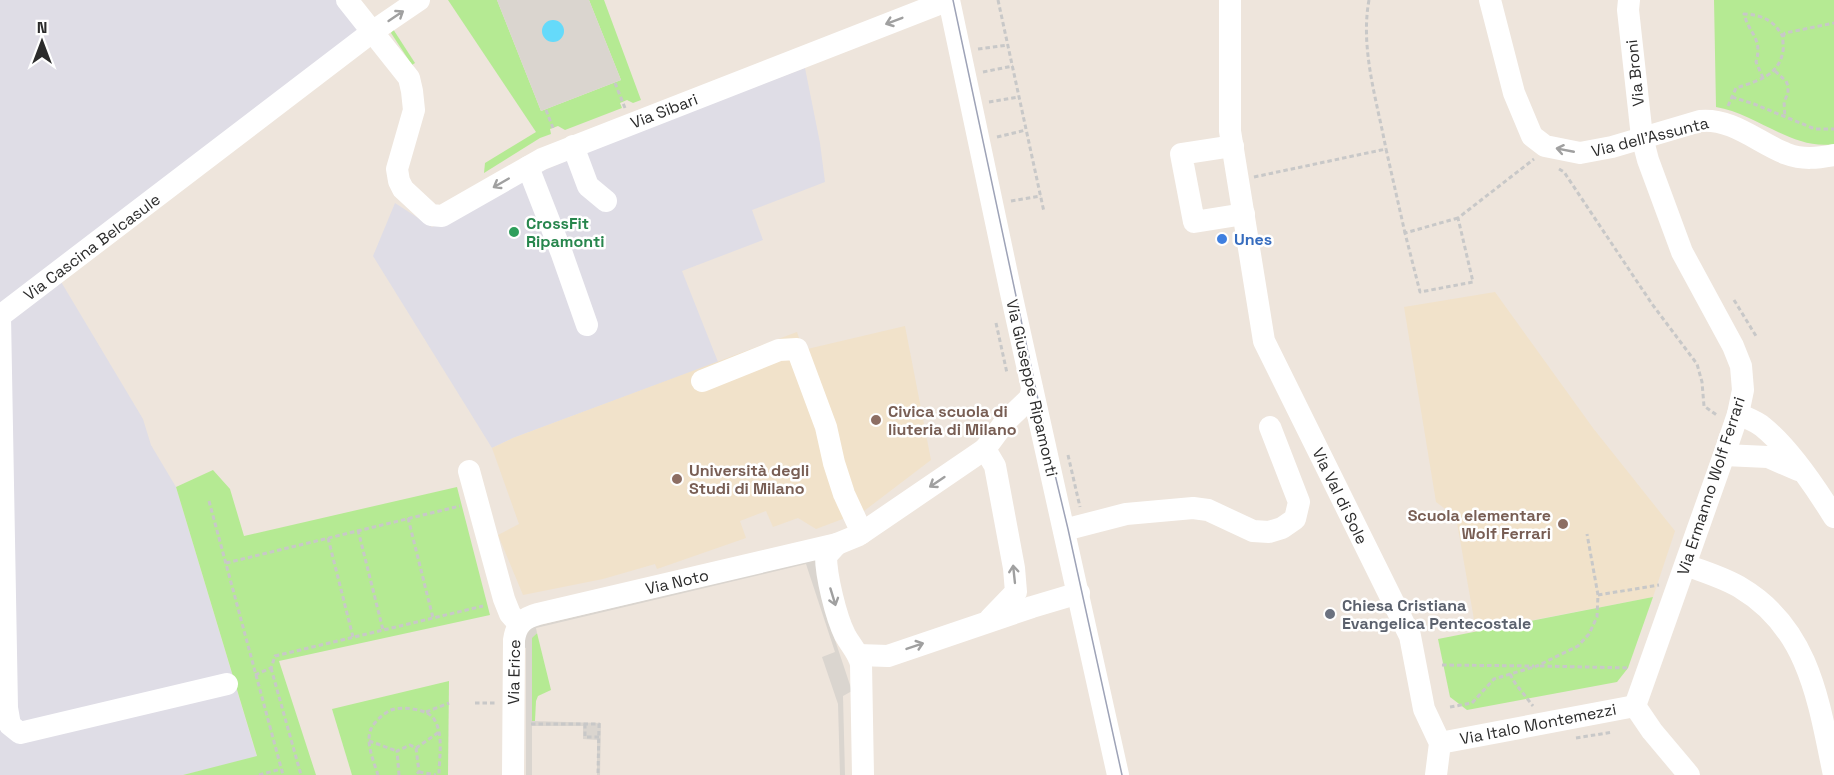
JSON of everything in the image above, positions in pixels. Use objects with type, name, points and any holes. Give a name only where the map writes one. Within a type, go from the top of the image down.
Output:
[{"type":"street","points":[[347,0],[372,32],[419,0]]},
{"type":"street","name":"Via Sibari","points":[[372,32],[409,78],[412,90],[414,110],[397,170],[399,181],[403,189],[431,215],[442,216],[542,159],[949,0]]},
{"type":"street","name":"Via Giuseppe Ripamonti","points":[[949,0],[1118,775]]},
{"type":"street","name":"Via Val di Sole","points":[[1230,0],[1230,131],[1264,341],[1410,636],[1424,709],[1440,743]]},
{"type":"street","name":"Via dell'Assunta","points":[[1490,0],[1514,93],[1532,136],[1545,146],[1580,153],[1612,147],[1700,121],[1711,120],[1732,126],[1788,154],[1804,158],[1834,155]]},
{"type":"street","name":"Via Broni","points":[[1627,3],[1642,137]]},
{"type":"street","name":"Via Cascina Belcasule","points":[[227,684],[20,733],[10,725],[7,696],[0,316],[372,32]]},
{"type":"street","name":"Via Ermanno Wolf Ferrari","points":[[1635,706],[1724,455],[1728,416],[1743,390],[1738,355],[1682,252],[1648,160],[1642,137]]},
{"type":"street","points":[[573,146],[588,186],[606,201]]},
{"type":"street","points":[[1233,146],[1181,154],[1194,222],[1244,214]]},
{"type":"street","points":[[528,167],[587,326]]},
{"type":"street","points":[[702,381],[779,350],[797,349],[826,427],[844,494],[862,533]]},
{"type":"street","name":"Via Noto","points":[[519,624],[538,614],[837,544],[862,533],[985,449],[1005,422],[1030,398],[1032,389]]},
{"type":"street","points":[[1728,416],[1762,426],[1774,437],[1834,517]]},
{"type":"street","points":[[1064,530],[1126,514],[1193,508],[1208,510],[1252,531],[1269,532],[1282,528],[1295,519],[1299,502],[1270,428]]},
{"type":"street","points":[[985,449],[995,466],[1014,568],[1016,592],[987,621]]},
{"type":"street","points":[[1724,455],[1768,457],[1803,473]]},
{"type":"street","name":"Via Erice","points":[[469,471],[506,607],[519,624],[514,640],[513,775]]},
{"type":"street","points":[[837,544],[826,556],[826,574],[845,634],[861,664],[863,775]]},
{"type":"street","points":[[1686,564],[1753,595],[1788,630],[1813,680],[1834,775]]},
{"type":"street","points":[[858,655],[888,656],[987,621],[1079,593]]},
{"type":"street","points":[[1635,706],[1652,731],[1689,775]]},
{"type":"street","name":"Via Italo Montemezzi","points":[[1440,743],[1635,706]]},
{"type":"street","points":[[1436,775],[1440,743]]},
{"type":"path","points":[[998,0],[1044,212]]},
{"type":"path","points":[[1370,0],[1365,21],[1369,60],[1386,149],[1420,292],[1473,282],[1458,218]]},
{"type":"path","points":[[1726,110],[1736,88],[1763,78],[1775,71],[1781,60],[1783,36],[1773,21],[1744,14],[1747,26],[1754,33],[1757,42],[1756,62],[1763,78]]},
{"type":"path","points":[[1783,36],[1785,33],[1834,23]]},
{"type":"path","points":[[978,49],[1008,45]]},
{"type":"path","points":[[983,72],[1013,66]]},
{"type":"path","points":[[1775,71],[1788,86],[1784,102],[1785,117]]},
{"type":"path","points":[[615,83],[631,124]]},
{"type":"path","points":[[990,102],[1019,97]]},
{"type":"path","points":[[1732,97],[1815,129],[1834,129]]},
{"type":"path","points":[[546,110],[553,128]]},
{"type":"path","points":[[997,137],[1026,130]]},
{"type":"path","points":[[1239,180],[1386,149]]},
{"type":"path","points":[[1405,233],[1458,218],[1534,159],[1541,160]]},
{"type":"path","points":[[1556,167],[1564,172],[1652,304],[1697,364],[1702,382],[1704,406],[1728,416]]},
{"type":"path","points":[[1011,201],[1041,196]]},
{"type":"path","points":[[1734,300],[1756,336]]},
{"type":"path","points":[[996,323],[1007,374]]},
{"type":"path","points":[[1068,454],[1080,507]]},
{"type":"path","points":[[209,501],[283,775]]},
{"type":"path","points":[[225,563],[460,506]]},
{"type":"path","points":[[408,518],[433,618]]},
{"type":"path","points":[[358,530],[383,630]]},
{"type":"path","points":[[1450,706],[1472,703],[1494,679],[1537,666],[1578,645],[1589,634],[1597,617],[1598,595],[1587,534]]},
{"type":"path","points":[[328,538],[353,637]]},
{"type":"path","points":[[1598,595],[1661,584]]},
{"type":"path","points":[[301,775],[271,668],[275,656],[483,606]]},
{"type":"path","points":[[1442,665],[1649,668]]},
{"type":"path","points":[[255,675],[271,668]]},
{"type":"path","points":[[1510,674],[1531,702],[1541,723]]},
{"type":"path","points":[[426,712],[449,703]]},
{"type":"path","points":[[475,703],[497,703]]},
{"type":"path","points":[[378,775],[369,741],[370,730],[377,720],[391,710],[415,709],[426,712],[434,718],[439,732],[438,775],[419,772],[415,775]]},
{"type":"path","points":[[529,724],[599,724],[598,775]]},
{"type":"path","points":[[585,724],[585,737],[599,737]]},
{"type":"path","points":[[417,748],[439,732]]},
{"type":"path","points":[[1566,740],[1613,732]]},
{"type":"path","points":[[369,741],[397,751],[410,745],[417,748]]},
{"type":"path","points":[[417,748],[419,772]]},
{"type":"path","points":[[397,751],[399,775]]},
{"type":"path","points":[[259,775],[281,769]]},
{"type":"shaded area","points":[[0,0],[347,0],[372,32],[57,275],[143,419],[151,445],[176,487],[257,757],[183,775],[0,775]]},
{"type":"shaded area","points":[[497,0],[589,0],[621,80],[541,111]]},
{"type":"shaded area","points":[[805,68],[820,143],[825,182],[752,210],[763,240],[682,271],[718,362],[513,438],[492,448],[373,256],[395,203],[432,227],[540,172],[633,133]]},
{"type":"shaded area","name":"Scuola elementare Wolf Ferrari","points":[[1495,292],[1593,428],[1675,531],[1653,597],[1476,631],[1456,517],[1436,502],[1404,307]]},
{"type":"shaded area","name":"Università degli Studi di Milano","points":[[905,326],[931,460],[864,511],[816,529],[798,518],[773,527],[766,511],[740,521],[746,538],[657,569],[655,564],[603,579],[523,595],[498,535],[519,524],[492,448],[513,438],[797,332],[803,350]]},
{"type":"shaded area","points":[[817,561],[830,625],[852,691],[843,696],[845,775],[840,775],[838,704],[822,657],[835,652],[806,564],[536,628],[537,633],[532,638],[532,721],[601,723],[600,775],[597,775],[597,740],[583,739],[583,726],[532,726],[532,775],[526,775],[526,648],[523,647],[527,628]]},
{"type":"green space","points":[[448,0],[497,0],[541,111],[621,80],[589,0],[604,0],[641,100],[633,103],[627,100],[620,103],[622,108],[565,130],[558,126],[550,129],[551,134],[540,138],[484,173],[485,163],[536,132]]},
{"type":"green space","points":[[1714,0],[1834,0],[1834,144],[1819,145],[1804,142],[1745,116],[1716,107]]},
{"type":"green space","points":[[393,29],[415,63],[412,65],[391,33]]},
{"type":"green space","points":[[213,470],[230,489],[244,536],[457,487],[490,615],[279,661],[316,775],[183,775],[257,756],[176,487]]},
{"type":"green space","points":[[1653,597],[1628,668],[1617,682],[1467,710],[1450,697],[1438,639]]},
{"type":"green space","points":[[537,633],[551,690],[538,696],[535,721],[532,721],[532,637]]},
{"type":"green space","points":[[449,681],[448,775],[352,775],[332,709]]},
{"type":"water","points":[[553,20],[561,23],[564,31],[561,39],[553,42],[545,39],[542,31],[545,23]]},
{"type":"tram line","points":[[953,0],[1046,437],[1122,775]]},
{"type":"place","name":"CrossFit Ripamonti","points":[[514,232]]},
{"type":"place","name":"Unes","points":[[1222,239]]},
{"type":"place","name":"Civica scuola di liuteria di Milano","points":[[876,420]]},
{"type":"place","name":"Università degli Studi di Milano","points":[[677,479]]},
{"type":"place","name":"Scuola elementare Wolf Ferrari","points":[[1563,524]]},
{"type":"place","name":"Chiesa Cristiana Evangelica Pentecostale","points":[[1330,614]]}]
